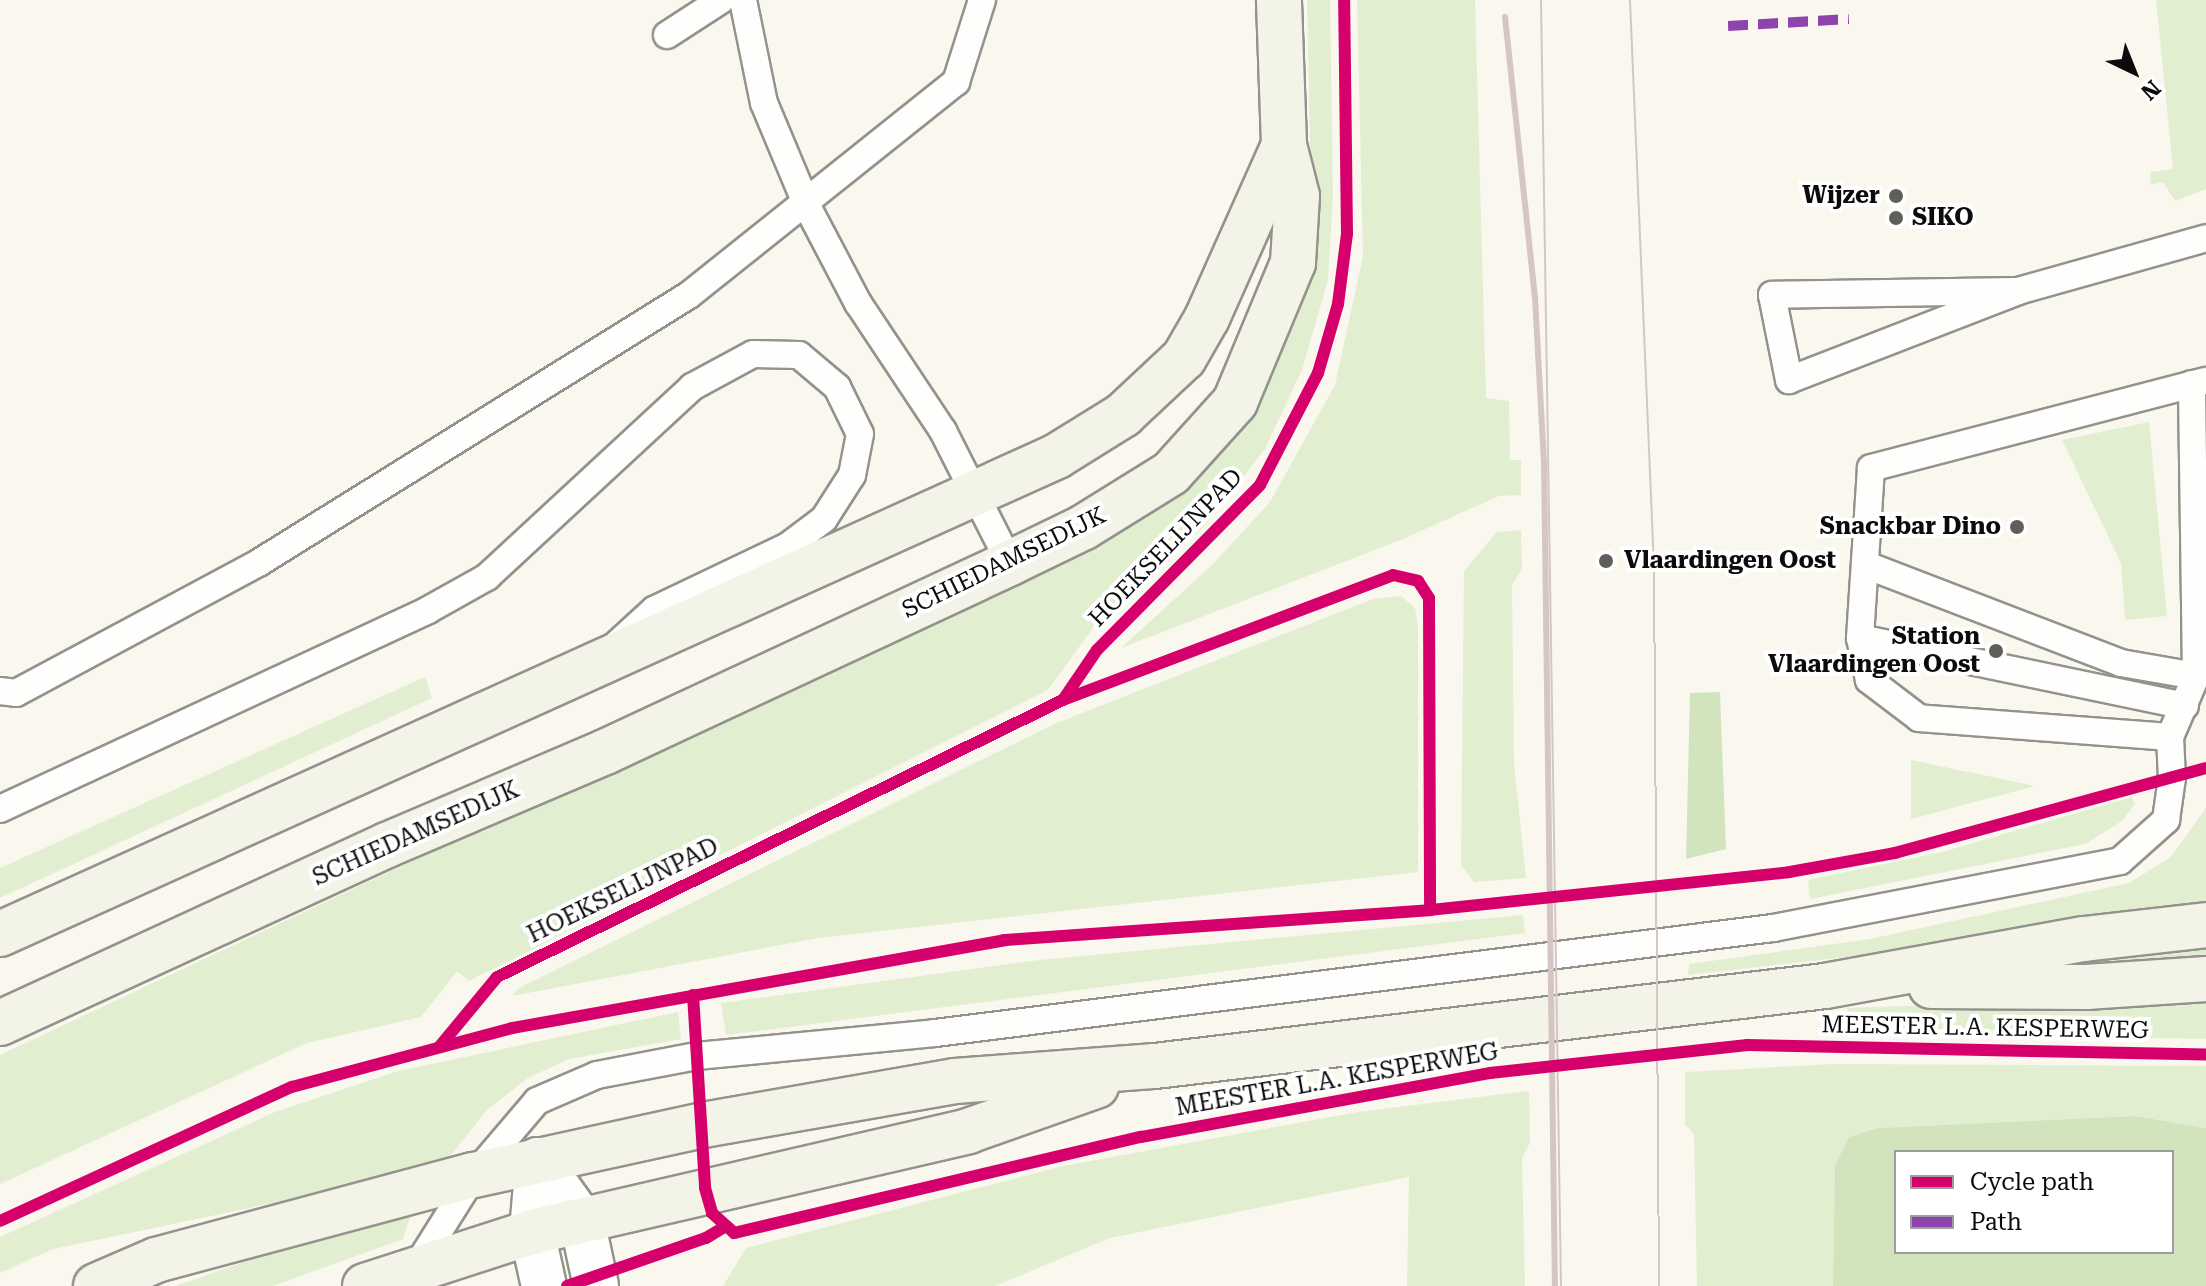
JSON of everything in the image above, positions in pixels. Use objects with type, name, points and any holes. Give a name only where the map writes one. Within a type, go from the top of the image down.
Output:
[{"type":"main road","points":[[0,934],[977,494],[1057,456],[1123,415],[1184,358],[1207,318],[1284,145],[1279,0]]},
{"type":"main road","name":"SCHIEDAMSEDIJK","points":[[0,1023],[387,845],[605,752],[1010,563],[1084,527],[1171,473],[1235,402],[1293,263],[1297,196],[1284,145]]},
{"type":"main road","name":"MEESTER L.A. KESPERWEG","points":[[96,1286],[156,1260],[474,1175],[538,1160],[955,1081],[1155,1066],[1825,986],[2084,939],[2206,925]]},
{"type":"main road","name":"MEESTER L.A. KESPERWEG","points":[[1825,986],[2086,987],[2206,979]]},
{"type":"main road","name":"MEESTER L.A. KESPERWEG","points":[[365,1286],[410,1276],[532,1232],[968,1131],[1155,1066]]},
{"type":"street","points":[[538,1160],[582,1221],[596,1286]]},
{"type":"street","points":[[538,1160],[532,1232],[544,1286]]},
{"type":"lane","points":[[667,35],[721,0]]},
{"type":"lane","points":[[743,0],[764,103],[807,206],[858,303],[943,431],[1010,563]]},
{"type":"lane","points":[[0,691],[16,693],[260,562],[689,295],[807,206],[956,82],[982,0]]},
{"type":"lane","points":[[2018,291],[1772,295],[1789,380],[2018,291],[2206,238]]},
{"type":"lane","points":[[0,809],[428,610],[487,577],[692,387],[753,354],[799,355],[837,387],[860,434],[852,475],[824,519],[788,546],[654,610],[587,671]]},
{"type":"lane","points":[[410,1276],[474,1175],[537,1101],[597,1075],[683,1059],[935,1033],[1773,928],[2120,861],[2166,820],[2172,778],[2170,737],[2196,676],[2199,383],[1871,468],[1860,638],[1869,680],[1919,718],[2170,737]]},
{"type":"lane","points":[[1866,565],[2121,663],[2196,676]]},
{"type":"lane","points":[[1860,638],[2185,706]]},
{"type":"green space","points":[[1307,0],[1330,0],[1333,197],[1328,280],[1302,370],[1265,449],[1204,527],[1103,614],[1048,690],[469,981],[457,971],[421,1017],[307,1043],[0,1184],[0,1055],[1108,534],[1178,489],[1311,193]]},
{"type":"green space","points":[[1357,0],[1475,0],[1486,398],[1509,401],[1510,460],[1521,460],[1521,495],[1499,496],[1403,539],[1121,648],[1212,565],[1270,502],[1335,385],[1363,256]]},
{"type":"green space","points":[[2156,0],[2206,0],[2206,189],[2175,201],[2163,182],[2151,185],[2150,172],[2173,169]]},
{"type":"green space","points":[[2149,422],[2167,616],[2125,620],[2121,563],[2062,440]]},
{"type":"green space","points":[[1521,530],[1522,569],[1512,585],[1514,764],[1526,878],[1474,882],[1461,865],[1464,571],[1497,532]]},
{"type":"green space","points":[[1401,596],[1415,608],[1418,627],[1418,872],[818,938],[512,996],[519,988],[1054,724],[1373,599]]},
{"type":"green space","points":[[425,677],[432,698],[0,898],[0,868]]},
{"type":"green space","points":[[1720,692],[1726,849],[1686,859],[1690,693]]},
{"type":"green space","points":[[1911,760],[2035,786],[1911,819]]},
{"type":"green space","points":[[2132,797],[2135,804],[2122,821],[2085,844],[1810,899],[1808,880],[1942,852]]},
{"type":"green space","points":[[2206,808],[2206,906],[1987,941],[1688,975],[1689,964],[1870,939],[2129,883],[2171,857]]},
{"type":"green space","points":[[1523,915],[1525,933],[726,1035],[721,1003],[1039,960]]},
{"type":"green space","points":[[2206,939],[2206,964],[2077,968],[2083,958]]},
{"type":"green space","points":[[2206,999],[2206,1039],[1862,1032],[1846,1008],[2088,1000],[2170,1004]]},
{"type":"green space","points":[[678,1012],[681,1039],[569,1059],[528,1078],[487,1110],[446,1161],[360,1185],[53,1249],[0,1273],[0,1237],[275,1112],[398,1071]]},
{"type":"green space","points":[[1834,1064],[2206,1066],[2206,1128],[2136,1116],[1877,1128],[1849,1137],[1835,1165],[1833,1286],[1697,1286],[1694,1134],[1685,1124],[1685,1072]]},
{"type":"green space","points":[[1529,1091],[1530,1143],[1522,1158],[1525,1286],[1407,1286],[1409,1177],[1110,1238],[995,1286],[723,1286],[746,1248],[1063,1166],[1358,1112]]},
{"type":"green space","points":[[2136,1116],[2206,1128],[2206,1286],[1833,1286],[1835,1165],[1849,1137],[1877,1128]]},
{"type":"green space","points":[[410,1217],[403,1239],[273,1286],[176,1286],[369,1218]]},
{"type":"tram line","points":[[1541,0],[1561,1286]]},
{"type":"tram line","points":[[1630,0],[1654,569],[1659,1286]]},
{"type":"railway","points":[[1505,17],[1535,297],[1544,462],[1555,1286]]},
{"type":"marked path","points":[[1728,26],[1849,19]]},
{"type":"cycle path","name":"HOEKSELIJNPAD","points":[[440,1046],[497,977],[1063,700],[1097,650],[1260,485],[1318,373],[1338,304],[1347,234],[1344,0]]},
{"type":"cycle path","points":[[1063,700],[1393,575],[1418,581],[1429,598],[1430,910]]},
{"type":"cycle path","points":[[0,1221],[292,1087],[512,1028],[1004,940],[1430,910],[1789,872],[1895,853],[2206,768]]},
{"type":"cycle path","points":[[693,995],[705,1188],[712,1213],[734,1233],[1141,1137],[1490,1073],[1747,1045],[2206,1055]]},
{"type":"cycle path","points":[[567,1286],[706,1238],[726,1226]]},
{"type":"place","name":"Wijzer","points":[[1896,196]]},
{"type":"place","name":"SIKO","points":[[1896,218]]},
{"type":"place","name":"Snackbar Dino","points":[[2017,527]]},
{"type":"place","name":"Vlaardingen Oost","points":[[1606,561]]},
{"type":"place","name":"Station Vlaardingen Oost","points":[[1996,651]]}]
